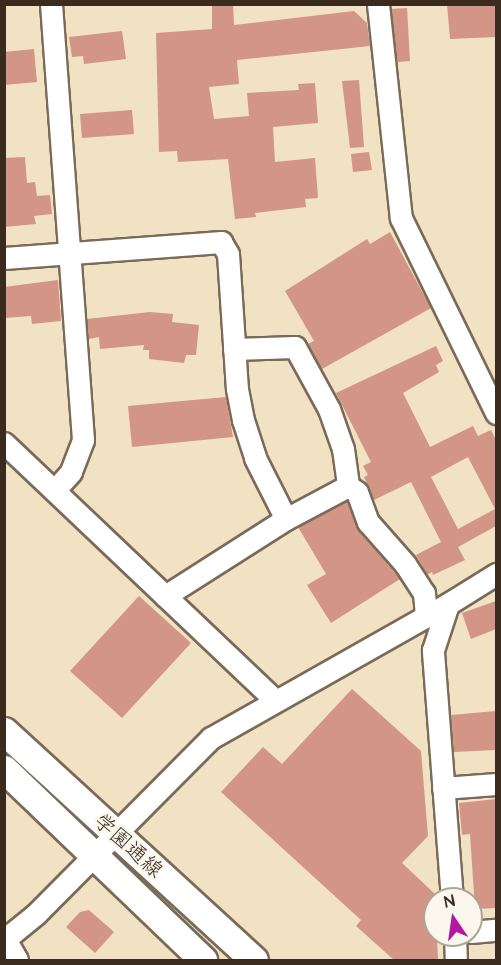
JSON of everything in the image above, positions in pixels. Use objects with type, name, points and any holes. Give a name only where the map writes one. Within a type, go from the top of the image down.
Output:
[{"type":"street","points":[[51,4],[83,440],[71,472],[55,490]]},
{"type":"street","points":[[378,4],[401,218],[496,413]]},
{"type":"street","points":[[4,258],[221,242],[228,254],[237,389],[249,439],[286,519]]},
{"type":"street","points":[[234,349],[295,347],[329,409],[343,449],[348,486]]},
{"type":"street","points":[[4,443],[275,700]]},
{"type":"street","points":[[165,596],[286,519],[339,488],[348,486],[357,492],[368,522],[405,564],[424,593],[426,616]]},
{"type":"street","points":[[17,960],[5,940],[36,915],[92,855],[212,738],[275,700],[448,604],[496,574]]},
{"type":"street","points":[[448,604],[433,650],[451,887]]},
{"type":"street","name":"学園通線","points":[[4,731],[254,960]]},
{"type":"street","name":"学園通線","points":[[4,769],[203,960]]},
{"type":"street","points":[[443,788],[496,783]]},
{"type":"building","points":[[212,4],[233,4],[234,25],[354,11],[367,23],[370,46],[237,60],[239,84],[209,87],[214,119],[249,116],[247,93],[299,90],[298,84],[315,83],[318,123],[273,127],[275,162],[315,158],[318,198],[305,199],[306,207],[255,213],[256,217],[235,219],[228,159],[178,162],[177,151],[159,152],[156,33],[212,29]]},
{"type":"building","points":[[447,4],[496,4],[496,37],[450,39]]},
{"type":"building","points":[[407,8],[410,61],[397,62],[391,9]]},
{"type":"building","points":[[122,31],[126,59],[84,64],[83,56],[72,57],[69,37]]},
{"type":"building","points":[[34,49],[37,82],[4,85],[4,52]]},
{"type":"building","points":[[359,80],[364,147],[350,148],[342,81]]},
{"type":"building","points":[[132,110],[134,134],[82,138],[80,114]]},
{"type":"building","points":[[369,152],[372,170],[353,172],[351,154]]},
{"type":"building","points":[[25,157],[27,183],[35,182],[37,196],[50,195],[52,214],[34,216],[36,224],[4,227],[4,158]]},
{"type":"building","points":[[390,232],[431,308],[322,369],[308,344],[314,341],[285,291],[367,239],[370,244]]},
{"type":"building","points":[[58,280],[61,321],[32,324],[31,316],[4,318],[4,287]]},
{"type":"building","points":[[150,312],[173,314],[172,322],[199,325],[196,355],[186,355],[184,363],[149,359],[149,350],[143,350],[144,345],[100,349],[99,337],[89,339],[87,319]]},
{"type":"building","points":[[436,346],[443,361],[436,365],[439,372],[403,393],[430,447],[473,426],[478,436],[491,430],[496,440],[496,526],[458,547],[465,560],[433,575],[432,572],[427,575],[416,555],[441,542],[411,482],[374,500],[364,477],[368,475],[363,466],[371,462],[336,393]],"holes":[[[468,457],[495,509],[458,529],[431,477]]]},
{"type":"building","points":[[226,397],[233,437],[132,447],[128,406]]},
{"type":"building","points":[[347,501],[358,530],[400,579],[331,623],[307,585],[326,574],[298,527]]},
{"type":"building","points":[[139,596],[191,643],[122,718],[70,671]]},
{"type":"building","points":[[496,601],[496,629],[471,639],[462,613]]},
{"type":"building","points":[[352,689],[421,751],[428,836],[402,863],[428,887],[423,887],[423,947],[437,947],[438,960],[394,960],[356,926],[361,920],[221,792],[263,747],[282,764]]},
{"type":"building","points":[[496,711],[496,750],[454,752],[451,715]]},
{"type":"building","points":[[496,799],[496,908],[483,909],[483,887],[474,887],[470,834],[462,835],[459,803]]},
{"type":"building","points":[[89,910],[114,932],[95,953],[66,927],[80,912]]}]
